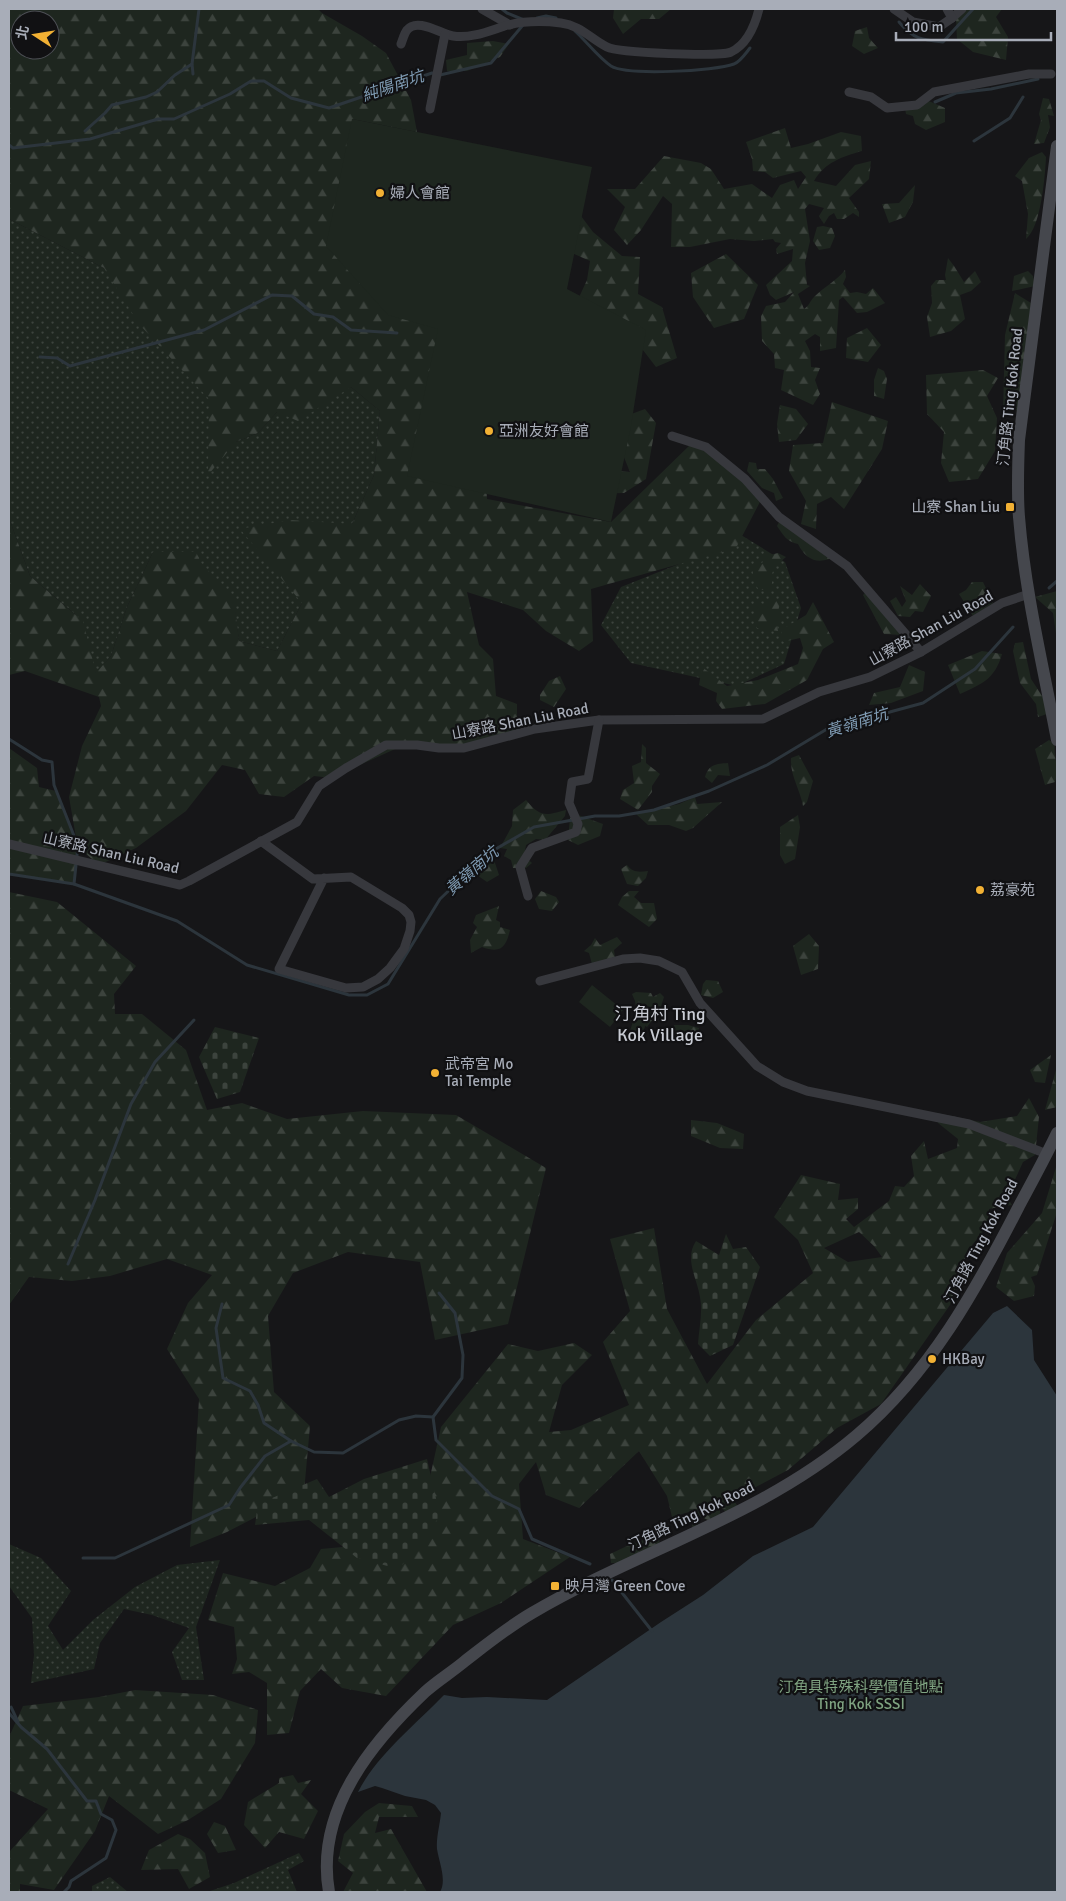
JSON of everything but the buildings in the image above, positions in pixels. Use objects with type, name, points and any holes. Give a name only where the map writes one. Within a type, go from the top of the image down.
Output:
[{"type":"main road","name":"汀角路 Ting Kok Road","points":[[1057,146],[1019,440],[1017,488],[1029,594],[1057,740]]},
{"type":"main road","name":"汀角路 Ting Kok Road","points":[[329,1892],[326,1874],[327,1848],[332,1821],[340,1801],[356,1771],[374,1747],[426,1691],[500,1634],[532,1614],[592,1581],[764,1499],[808,1472],[857,1435],[904,1389],[958,1318],[993,1256],[1057,1133]]},
{"type":"street","points":[[482,9],[510,25]]},
{"type":"street","points":[[401,44],[408,29],[413,25],[420,25],[453,36],[470,36],[510,25],[539,22],[572,24],[608,48],[626,52],[643,51],[697,55],[722,54],[733,51],[746,39],[755,26],[760,9]]},
{"type":"street","points":[[894,9],[913,22],[939,27],[962,9]]},
{"type":"street","points":[[947,9],[952,18]]},
{"type":"street","points":[[430,109],[445,34]]},
{"type":"street","points":[[849,92],[871,97],[887,108],[918,105],[934,92],[1029,74],[1051,74]]},
{"type":"street","points":[[672,436],[706,447],[745,479],[779,517],[847,566],[921,652]]},
{"type":"street","name":"山寮路 Shan Liu Road","points":[[9,844],[180,885],[297,822],[319,786],[386,745],[417,744],[439,748],[464,748],[535,728],[599,720],[763,719],[819,692],[870,677],[921,652],[1002,603],[1029,594]]},
{"type":"street","points":[[528,896],[520,867],[532,848],[576,832],[578,824],[569,803],[572,782],[588,778],[599,720]]},
{"type":"street","points":[[261,841],[313,879],[324,878],[350,877],[402,908],[409,915],[411,922],[410,931],[404,948],[390,968],[378,979],[363,986],[346,988],[279,969],[324,878]]},
{"type":"street","points":[[540,981],[623,960],[640,958],[659,961],[682,972],[700,1003],[750,1060],[764,1072],[782,1082],[807,1091],[969,1124],[1047,1154]]},
{"type":"green space","points":[[9,9],[318,9],[386,53],[411,100],[417,132],[352,119],[441,320],[486,483],[487,499],[611,522],[692,443],[706,447],[762,498],[736,548],[591,589],[593,641],[579,651],[546,631],[523,610],[467,592],[479,645],[493,659],[496,696],[517,704],[517,733],[458,748],[404,745],[331,778],[314,776],[284,797],[259,794],[245,770],[222,765],[186,811],[136,848],[99,865],[78,847],[74,884],[9,874],[9,748],[37,768],[39,787],[56,791],[77,843],[69,797],[82,746],[101,706],[99,697],[25,671],[9,675],[9,518],[30,576],[83,621],[96,673],[111,656],[127,607],[153,552],[196,552],[201,563],[234,598],[239,641],[277,651],[302,603],[240,529],[290,520],[352,524],[374,475],[380,411],[351,387],[298,421],[277,412],[258,433],[236,442],[208,475],[209,399],[139,324],[104,268],[9,219]]},
{"type":"green space","points":[[614,9],[671,9],[659,19],[641,19],[623,34],[613,18]]},
{"type":"green space","points":[[967,9],[1002,9],[996,17],[1008,37],[1006,60],[973,52],[957,39],[956,19]]},
{"type":"green space","points":[[867,27],[869,38],[878,48],[864,54],[852,46],[855,31]]},
{"type":"green space","points":[[493,41],[509,44],[500,57],[467,71],[447,71],[446,60],[467,55],[467,43]]},
{"type":"green space","points":[[1043,98],[1049,99],[1054,116],[1048,115],[1050,127],[1044,143],[1034,144],[1041,120],[1039,114]]},
{"type":"green space","points":[[924,99],[945,108],[945,122],[926,130],[915,124],[913,116],[906,114],[904,103]]},
{"type":"green space","points":[[352,119],[592,167],[567,289],[646,330],[631,426],[611,522],[407,476],[438,329],[388,315],[326,246]]},
{"type":"green space","points":[[785,128],[791,148],[841,132],[861,136],[862,151],[841,158],[829,165],[823,169],[814,181],[836,186],[855,165],[871,161],[869,179],[849,198],[859,212],[859,217],[853,213],[844,219],[837,219],[834,213],[829,216],[824,224],[819,216],[824,208],[809,204],[805,209],[810,241],[805,263],[807,285],[810,286],[798,294],[804,309],[814,297],[845,270],[846,277],[843,284],[850,293],[866,294],[873,288],[885,303],[867,312],[857,313],[843,297],[839,300],[836,348],[820,351],[820,337],[815,334],[805,341],[810,351],[811,367],[820,368],[815,380],[820,394],[813,405],[781,390],[784,370],[775,368],[774,354],[762,341],[761,316],[766,306],[785,302],[794,292],[776,300],[770,295],[766,285],[792,261],[793,249],[777,254],[776,249],[781,243],[775,242],[773,239],[754,241],[730,239],[690,247],[671,247],[672,204],[663,196],[641,230],[627,245],[614,230],[625,207],[607,189],[635,189],[664,156],[701,163],[711,169],[724,189],[752,184],[772,198],[780,185],[794,180],[798,189],[806,177],[801,171],[773,178],[765,172],[753,171],[752,159],[746,142]]},
{"type":"green space","points":[[1042,152],[1046,157],[1039,213],[1031,233],[1026,239],[1028,214],[1022,181],[1015,176],[1029,158]]},
{"type":"green space","points":[[915,185],[913,202],[905,217],[889,223],[882,204],[899,203]]},
{"type":"green space","points":[[578,212],[593,232],[622,256],[640,257],[638,294],[662,307],[677,358],[656,367],[636,341],[575,306],[587,280],[590,261],[572,253]]},
{"type":"green space","points":[[9,219],[104,268],[210,399],[236,442],[258,433],[277,412],[351,387],[380,411],[374,475],[352,524],[302,603],[277,651],[239,641],[234,604],[153,552],[127,607],[111,656],[96,674],[75,614],[30,576],[9,518]]},
{"type":"green space","points":[[817,227],[832,228],[835,236],[830,248],[819,250],[813,241]]},
{"type":"green space","points":[[726,254],[758,285],[744,319],[714,328],[693,297],[691,273]]},
{"type":"green space","points":[[948,258],[964,282],[975,271],[981,282],[971,291],[960,295],[965,319],[951,331],[930,337],[927,317],[932,303],[931,286],[936,280],[946,280]]},
{"type":"green space","points":[[1028,271],[1033,276],[1035,286],[1012,291],[1014,276]]},
{"type":"green space","points":[[1015,293],[1031,303],[1018,410],[1003,413],[1005,335]]},
{"type":"green space","points":[[867,328],[881,345],[868,362],[846,358],[847,338]]},
{"type":"green space","points":[[878,368],[884,371],[887,379],[884,399],[874,396],[874,380]]},
{"type":"green space","points":[[983,370],[998,378],[987,396],[997,418],[995,451],[978,479],[949,482],[941,463],[944,432],[927,414],[926,375]]},
{"type":"green space","points":[[832,402],[888,421],[882,449],[844,509],[831,497],[817,504],[816,529],[801,524],[806,501],[789,471],[793,445],[823,443]]},
{"type":"green space","points":[[780,405],[796,409],[808,424],[796,440],[779,442],[777,424]]},
{"type":"green space","points":[[645,409],[656,423],[646,479],[624,493],[583,494],[579,467],[630,472],[617,440],[615,420]]},
{"type":"green space","points":[[749,462],[756,463],[757,469],[765,469],[773,479],[783,498],[776,501],[774,493],[762,488],[747,471]]},
{"type":"green space","points":[[779,522],[801,528],[803,540],[838,555],[820,561],[810,558],[798,544],[791,542],[783,535],[777,526]]},
{"type":"green space","points":[[741,535],[785,562],[801,608],[784,664],[737,686],[631,663],[601,625],[621,587],[684,562]]},
{"type":"green space","points":[[778,553],[786,557],[773,571],[773,589],[759,590],[753,577],[754,562],[762,563],[766,556]]},
{"type":"green space","points":[[972,582],[983,582],[993,603],[973,616],[959,594],[966,590]]},
{"type":"green space","points":[[920,584],[931,596],[923,612],[915,611],[910,617],[898,616],[890,601],[896,597],[902,607],[906,601],[900,586],[912,595]]},
{"type":"green space","points":[[1057,591],[1057,640],[1053,613],[1035,597]]},
{"type":"green space","points":[[866,592],[903,625],[900,635],[884,634],[863,595]]},
{"type":"green space","points":[[774,596],[780,604],[777,614],[785,616],[785,620],[776,620],[778,631],[757,628],[752,617],[756,613],[754,607],[757,602],[766,605]]},
{"type":"green space","points":[[813,602],[834,642],[823,649],[807,680],[765,704],[722,709],[716,701],[717,693],[699,685],[702,667],[727,686],[758,680],[798,664],[803,648],[800,638],[783,642],[781,630],[806,615]]},
{"type":"green space","points":[[1023,642],[1031,679],[1045,700],[1047,714],[1038,717],[1036,704],[1020,683],[1013,651],[1015,643]]},
{"type":"green space","points":[[982,651],[1002,654],[996,669],[987,680],[960,694],[948,665]]},
{"type":"green space","points":[[909,665],[925,672],[923,691],[891,703],[869,705],[874,693],[900,687]]},
{"type":"green space","points":[[560,676],[566,689],[554,707],[540,700],[540,695],[549,681]]},
{"type":"green space","points":[[1049,740],[1055,744],[1057,772],[1055,782],[1045,785],[1035,749]]},
{"type":"green space","points":[[642,744],[646,748],[646,763],[660,774],[652,786],[652,792],[638,810],[620,799],[623,790],[634,783],[632,766],[641,762]]},
{"type":"green space","points":[[799,755],[813,781],[807,802],[803,806],[791,765],[791,758]]},
{"type":"green space","points":[[728,763],[730,776],[718,775],[712,783],[705,777],[711,767]]},
{"type":"green space","points":[[695,797],[697,804],[722,802],[693,828],[686,831],[669,825],[648,825],[636,814],[679,804]]},
{"type":"green space","points":[[526,800],[535,810],[543,814],[566,810],[565,816],[545,840],[536,839],[526,845],[524,856],[532,863],[526,868],[513,868],[511,860],[504,856],[507,849],[500,848],[512,826],[513,810]]},
{"type":"green space","points":[[578,815],[603,824],[600,836],[578,845],[568,840],[570,818]]},
{"type":"green space","points":[[798,815],[800,827],[795,859],[785,864],[780,855],[780,827]]},
{"type":"green space","points":[[492,854],[499,875],[487,882],[474,873]]},
{"type":"green space","points":[[627,865],[634,871],[648,871],[646,878],[638,886],[627,884],[621,869]]},
{"type":"green space","points":[[541,891],[556,897],[559,902],[552,911],[539,909],[535,899]]},
{"type":"green space","points":[[629,891],[639,891],[634,897],[641,903],[654,903],[657,919],[649,927],[618,905],[622,897]]},
{"type":"green space","points":[[9,892],[57,902],[136,966],[114,994],[115,1014],[142,1014],[186,1050],[207,1110],[242,1103],[287,1119],[363,1111],[456,1115],[546,1168],[508,1324],[435,1340],[420,1262],[348,1252],[293,1273],[268,1316],[274,1392],[310,1426],[304,1492],[227,1532],[190,1547],[199,1399],[167,1349],[188,1303],[212,1275],[167,1259],[110,1276],[72,1281],[29,1277],[9,1305]]},
{"type":"green space","points":[[499,906],[496,920],[500,922],[500,927],[510,930],[507,941],[502,948],[494,950],[482,947],[471,953],[470,940],[477,927],[473,923],[476,915]]},
{"type":"green space","points":[[809,934],[819,946],[818,969],[801,975],[793,946]]},
{"type":"green space","points":[[617,937],[622,943],[614,950],[615,957],[592,964],[589,953],[584,951],[595,938],[600,945]]},
{"type":"green space","points":[[706,980],[718,981],[723,992],[713,998],[701,995],[703,984]]},
{"type":"green space","points":[[592,985],[623,1010],[610,1027],[579,1002]]},
{"type":"green space","points":[[636,992],[651,993],[653,997],[660,993],[664,997],[659,1012],[653,1014],[653,1019],[647,1027],[638,1021],[632,994]]},
{"type":"green space","points":[[638,1005],[653,1008],[642,1034],[630,1031]]},
{"type":"green space","points":[[674,1025],[688,1025],[699,1028],[697,1039],[676,1041]]},
{"type":"green space","points":[[215,1027],[259,1038],[240,1092],[217,1099],[199,1057]]},
{"type":"green space","points":[[1051,1055],[1045,1083],[1035,1082],[1030,1070]]},
{"type":"green space","points":[[1057,1067],[1057,1107],[1045,1110],[1056,1070]]},
{"type":"green space","points":[[1029,1098],[1039,1117],[1035,1155],[1023,1162],[1013,1184],[1002,1190],[1012,1205],[989,1209],[988,1225],[969,1249],[950,1305],[881,1404],[837,1428],[788,1470],[733,1499],[738,1507],[726,1512],[720,1507],[720,1515],[708,1520],[699,1516],[699,1526],[692,1527],[692,1511],[672,1517],[667,1496],[639,1451],[579,1508],[546,1495],[536,1462],[519,1484],[523,1539],[570,1557],[501,1603],[453,1625],[386,1696],[342,1688],[321,1669],[300,1691],[289,1733],[267,1735],[267,1683],[249,1672],[232,1674],[237,1659],[234,1627],[208,1620],[223,1573],[275,1586],[310,1568],[321,1549],[374,1544],[421,1518],[441,1427],[508,1344],[538,1351],[574,1343],[592,1355],[562,1385],[549,1432],[571,1430],[629,1405],[603,1342],[630,1311],[610,1239],[654,1228],[667,1309],[707,1384],[756,1320],[813,1273],[798,1240],[774,1217],[801,1175],[840,1184],[838,1200],[858,1198],[858,1209],[846,1219],[854,1227],[889,1201],[895,1186],[904,1187],[914,1176],[911,1156],[924,1141],[928,1159],[957,1148],[958,1139],[938,1123],[937,1113],[980,1122],[1017,1116]],"holes":[[[859,1232],[874,1246],[882,1257],[848,1262],[824,1248]]]},
{"type":"green space","points":[[691,1120],[717,1123],[744,1134],[743,1149],[720,1148],[691,1136]]},
{"type":"green space","points":[[1057,1164],[1057,1212],[1037,1275],[1031,1277],[1035,1286],[1034,1296],[1014,1301],[996,1287],[1007,1253],[1042,1213]]},
{"type":"green space","points":[[726,1234],[733,1249],[746,1247],[760,1267],[733,1345],[710,1356],[698,1344],[701,1303],[692,1269],[691,1255],[696,1241],[719,1255]]},
{"type":"green space","points":[[427,1459],[440,1516],[399,1569],[357,1558],[309,1520],[255,1525],[258,1504],[317,1479],[329,1497],[364,1479]]},
{"type":"green space","points":[[660,1534],[659,1545],[641,1551],[619,1563],[611,1563],[610,1554]]},
{"type":"green space","points":[[9,1544],[41,1558],[71,1591],[48,1626],[63,1650],[93,1620],[135,1587],[177,1565],[220,1560],[196,1627],[204,1680],[182,1680],[172,1652],[189,1628],[152,1615],[124,1609],[100,1643],[94,1669],[31,1683],[34,1655],[32,1618],[9,1586]]},
{"type":"green space","points":[[135,1690],[213,1695],[258,1710],[255,1743],[221,1799],[188,1820],[158,1834],[109,1796],[95,1831],[54,1890],[20,1884],[20,1892],[9,1892],[9,1852],[48,1809],[9,1790],[9,1737],[23,1706],[99,1697]]},
{"type":"green space","points":[[293,1775],[298,1783],[311,1780],[301,1794],[318,1811],[304,1839],[279,1832],[265,1848],[244,1825],[248,1802],[279,1783],[279,1778]]},
{"type":"green space","points":[[379,1803],[412,1806],[418,1817],[379,1817],[375,1833],[391,1829],[427,1892],[343,1892],[353,1873],[338,1861],[344,1834],[365,1812]]},
{"type":"green space","points":[[214,1822],[225,1826],[236,1850],[218,1853],[207,1834]]},
{"type":"green space","points":[[178,1834],[190,1839],[205,1853],[210,1877],[189,1889],[178,1869],[141,1870],[149,1850]]},
{"type":"green space","points":[[299,1853],[304,1861],[288,1870],[297,1892],[210,1892],[234,1883]]},
{"type":"green space","points":[[110,1877],[128,1892],[92,1892],[92,1886]]},
{"type":"shaded area","name":"汀角具特殊科學價值地點 Ting Kok SSSI","points":[[1007,1306],[1032,1330],[1034,1360],[1057,1396],[1057,1892],[440,1892],[443,1877],[437,1845],[441,1813],[435,1805],[426,1800],[405,1796],[375,1786],[358,1792],[375,1766],[397,1741],[444,1695],[462,1698],[487,1697],[547,1700],[703,1595],[753,1556],[813,1527],[993,1313]]},
{"type":"waterway","points":[[193,74],[192,64],[199,9]]},
{"type":"waterway","points":[[502,9],[524,20]]},
{"type":"waterway","points":[[899,22],[918,38],[943,42],[973,9]]},
{"type":"waterway","name":"純陽南坑","points":[[537,18],[546,16],[556,18]]},
{"type":"waterway","name":"純陽南坑","points":[[9,145],[13,148],[90,139],[158,119],[174,119],[230,94],[251,81],[264,81],[291,98],[329,108],[432,73],[440,75],[491,63],[523,25]]},
{"type":"waterway","name":"純陽南坑","points":[[575,31],[611,66],[634,71],[652,72],[724,67],[736,63],[750,48]]},
{"type":"waterway","points":[[85,131],[112,105],[146,97],[157,92],[175,75],[192,64]]},
{"type":"waterway","points":[[935,102],[956,93],[991,89],[1038,79]]},
{"type":"waterway","points":[[974,141],[1010,118],[1023,97]]},
{"type":"waterway","points":[[40,357],[57,358],[70,366],[204,330],[272,295],[292,296],[314,314],[333,317],[351,330],[397,333]]},
{"type":"waterway","points":[[1049,588],[1057,581]]},
{"type":"waterway","name":"黃嶺南坑","points":[[9,874],[74,884],[177,921],[247,965],[349,995],[367,995],[388,984],[440,899],[487,854],[534,827],[595,816],[619,816],[654,810],[709,791],[767,765],[827,729],[923,703],[975,669],[1013,627]]},
{"type":"waterway","points":[[9,739],[42,760],[52,762],[54,785],[78,846],[74,884]]},
{"type":"waterway","points":[[68,1264],[95,1200],[131,1104],[155,1062],[194,1020]]},
{"type":"waterway","points":[[433,1417],[462,1378],[463,1355],[455,1313],[439,1293]]},
{"type":"waterway","points":[[222,1304],[216,1328],[223,1378],[250,1391],[258,1405],[264,1423],[291,1441],[314,1452],[343,1453],[399,1420],[416,1416],[433,1417],[436,1440],[492,1496],[519,1509],[532,1539],[590,1564]]},
{"type":"waterway","points":[[83,1558],[115,1558],[229,1505],[265,1456],[291,1441]]},
{"type":"waterway","points":[[612,1580],[652,1631]]},
{"type":"waterway","points":[[11,1707],[18,1722]]},
{"type":"waterway","points":[[9,1713],[21,1727],[47,1749],[87,1801],[96,1801],[101,1814],[112,1820],[116,1830],[106,1858],[71,1881],[69,1887],[64,1892]]},
{"type":"place","name":"婦人會館","points":[[380,193]]},
{"type":"place","name":"亞洲友好會館","points":[[489,431]]},
{"type":"place","name":"山寮 Shan Liu","points":[[1010,507]]},
{"type":"place","name":"荔豪苑","points":[[980,890]]},
{"type":"place","name":"武帝宮 Mo Tai Temple","points":[[435,1073]]},
{"type":"place","name":"HKBay","points":[[932,1359]]},
{"type":"place","name":"映月灣 Green Cove","points":[[555,1586]]},
{"type":"district","name":"汀角村 Ting Kok Village","points":[[660,1024]]}]
